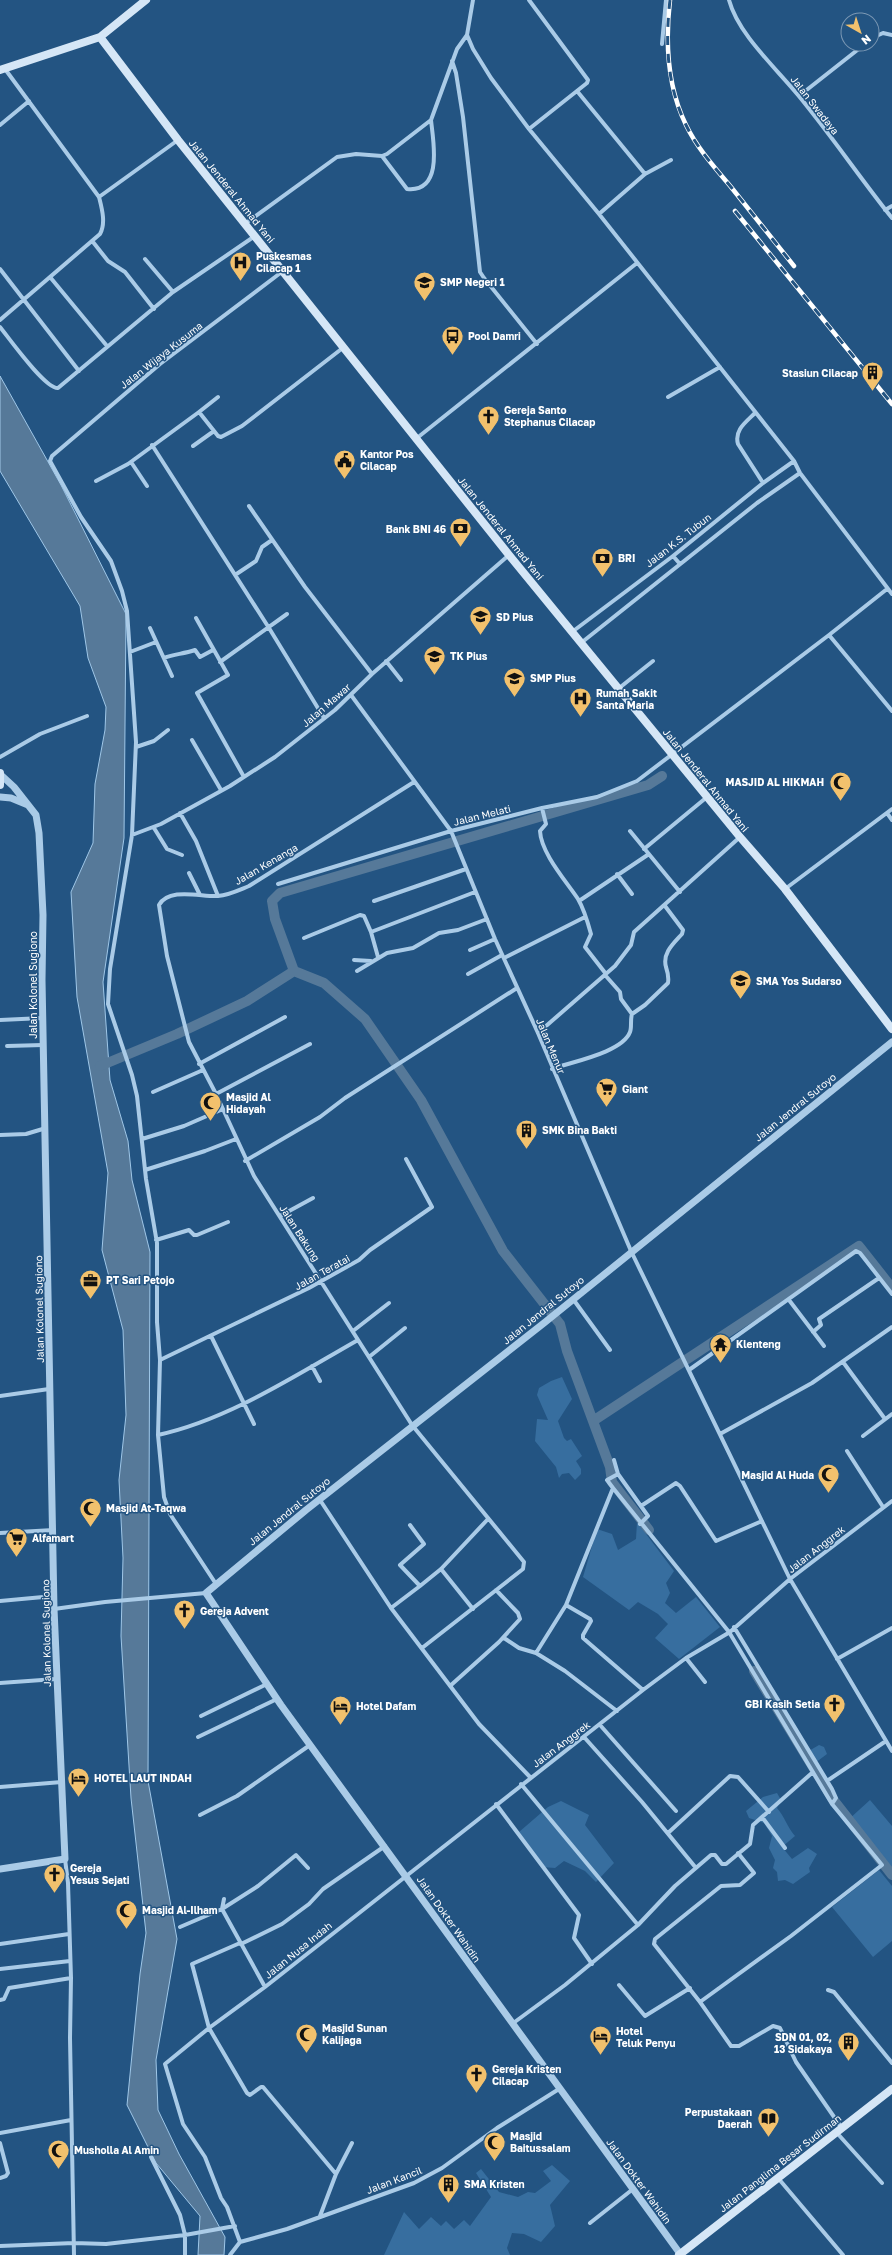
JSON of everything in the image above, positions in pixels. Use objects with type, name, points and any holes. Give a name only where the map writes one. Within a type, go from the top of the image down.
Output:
[{"type":"main road","points":[[2,70],[100,37],[146,0]]},
{"type":"main road","name":"Jalan Jenderal Ahmad Yani","points":[[100,37],[178,140],[345,347],[509,555],[582,643],[618,690],[740,837],[786,889],[892,1028]]},
{"type":"main road","points":[[0,785],[1,774]]},
{"type":"main road","name":"Jalan Panglima Besar Sudirman","points":[[680,2255],[892,2089]]},
{"type":"street","points":[[382,156],[407,189],[421,187],[427,182],[434,169],[431,120],[457,49],[467,35],[472,0]]},
{"type":"street","points":[[529,0],[588,80],[577,91],[529,129]]},
{"type":"street","points":[[662,44],[666,0]]},
{"type":"street","name":"Jalan Swadaya","points":[[729,0],[737,18],[748,35],[799,96],[892,218]]},
{"type":"street","points":[[880,34],[883,33],[892,35]]},
{"type":"street","points":[[467,35],[484,67],[529,129],[599,214],[794,461],[800,473],[892,594]]},
{"type":"street","points":[[799,96],[855,52]]},
{"type":"street","points":[[452,61],[456,73],[463,117],[480,272],[537,344]]},
{"type":"street","points":[[0,320],[50,276],[93,242],[103,228],[103,211],[99,197],[29,101],[2,70]]},
{"type":"street","points":[[577,91],[646,174]]},
{"type":"street","points":[[0,125],[29,101]]},
{"type":"street","points":[[246,223],[337,157],[356,154],[382,156],[387,154],[431,120]]},
{"type":"street","points":[[99,197],[178,140]]},
{"type":"street","points":[[599,214],[646,174],[671,160]]},
{"type":"street","points":[[886,210],[892,206]]},
{"type":"street","points":[[0,327],[34,369],[55,388],[79,371],[173,292],[256,236]]},
{"type":"street","points":[[93,242],[108,261],[125,272],[154,309]]},
{"type":"street","points":[[146,259],[173,292]]},
{"type":"street","points":[[417,438],[537,344],[637,262]]},
{"type":"street","points":[[0,269],[79,371]]},
{"type":"street","name":"Jalan Wijaya Kusuma","points":[[130,652],[127,611],[117,576],[111,561],[81,517],[52,466],[50,461],[52,456],[160,364],[283,270]]},
{"type":"street","points":[[50,276],[107,346]]},
{"type":"street","points":[[199,412],[214,431],[221,437],[242,426],[345,347]]},
{"type":"street","points":[[668,397],[720,367]]},
{"type":"street","points":[[96,481],[131,462],[218,397]]},
{"type":"street","points":[[755,413],[741,426],[736,439],[764,483]]},
{"type":"street","points":[[193,446],[214,431]]},
{"type":"street","points":[[152,446],[269,628],[324,718]]},
{"type":"street","name":"Jalan K.S. Tubun","points":[[572,632],[673,556],[764,483],[794,461]]},
{"type":"street","points":[[131,462],[147,486]]},
{"type":"street","name":"Jalan K.S. Tubun","points":[[582,643],[757,503],[800,473]]},
{"type":"street","points":[[249,506],[305,587],[372,674]]},
{"type":"street","points":[[235,575],[256,561],[262,547],[272,540]]},
{"type":"street","name":"Jalan Mawar","points":[[132,835],[154,828],[244,778],[287,749],[351,696],[386,661],[509,555]]},
{"type":"street","points":[[673,556],[680,564]]},
{"type":"street","name":"Jalan Melati","points":[[351,696],[452,833],[542,808],[613,792],[637,781],[829,635],[887,588]]},
{"type":"street","points":[[220,662],[287,614]]},
{"type":"street","points":[[196,618],[228,676],[197,694],[244,778]]},
{"type":"street","points":[[150,628],[172,676]]},
{"type":"street","points":[[829,635],[892,711]]},
{"type":"street","points":[[156,642],[130,652],[136,747],[132,835],[108,985],[108,1004],[132,1075],[156,1240],[157,1322],[160,1360],[158,1435],[166,1506],[216,1584]]},
{"type":"street","points":[[164,658],[176,653],[182,655],[195,650],[200,657],[213,650]]},
{"type":"street","points":[[386,661],[401,680]]},
{"type":"street","points":[[618,690],[653,661]]},
{"type":"street","points":[[0,757],[40,734],[67,722],[86,716]]},
{"type":"street","points":[[136,747],[154,741],[168,730]]},
{"type":"street","points":[[192,740],[221,790]]},
{"type":"street","name":"Jalan Kolonel Sugiono","points":[[1,774],[30,806],[36,815],[39,833],[43,915],[43,1046],[46,1128],[49,1389],[54,1530],[54,1609],[65,1859]]},
{"type":"street","name":"Jalan Kenanga","points":[[182,1023],[161,931],[158,906],[163,899],[168,897],[200,895],[218,896],[249,886],[414,782]]},
{"type":"street","points":[[0,797],[11,798],[30,806]]},
{"type":"street","points":[[644,849],[707,797]]},
{"type":"street","points":[[542,808],[546,824],[540,831],[542,842],[579,901],[591,934],[585,947],[620,992],[621,999],[632,1014],[630,1032],[623,1041],[613,1048],[579,1062],[569,1062],[552,1069]]},
{"type":"street","points":[[786,889],[892,809]]},
{"type":"street","points":[[180,813],[196,841],[218,896]]},
{"type":"street","points":[[887,813],[892,820]]},
{"type":"street","points":[[154,828],[167,849],[182,855]]},
{"type":"street","points":[[630,831],[680,892]]},
{"type":"street","points":[[278,884],[452,833]]},
{"type":"street","name":"Jalan Menur","points":[[452,833],[495,939],[538,1033],[552,1069],[631,1251],[677,1348],[790,1579],[889,1743],[892,1751]]},
{"type":"street","points":[[538,1033],[605,974],[629,949],[634,932],[665,906],[740,837]]},
{"type":"street","points":[[579,901],[617,874],[634,866],[649,854]]},
{"type":"street","points":[[374,901],[466,869]]},
{"type":"street","points":[[189,874],[200,895]]},
{"type":"street","points":[[617,874],[632,894]]},
{"type":"street","points":[[371,932],[475,892]]},
{"type":"street","points":[[632,1014],[650,1001],[669,980],[666,965],[667,953],[682,934],[683,930],[665,906]]},
{"type":"street","points":[[304,938],[360,915],[364,916],[371,932],[378,957]]},
{"type":"street","points":[[468,974],[585,917]]},
{"type":"street","points":[[357,971],[378,957],[397,950],[413,948],[439,933],[458,930],[487,919]]},
{"type":"street","points":[[470,950],[495,939]]},
{"type":"street","points":[[354,960],[372,961]]},
{"type":"street","points":[[245,1161],[320,1117],[345,1098],[388,1072],[517,988]]},
{"type":"street","points":[[199,1064],[285,1017]]},
{"type":"street","points":[[0,1020],[43,1018]]},
{"type":"street","name":"Jalan Bakung","points":[[182,1023],[199,1064],[223,1109],[245,1161],[412,1425],[524,1565],[523,1569],[496,1590]]},
{"type":"street","name":"Jalan Jendral Sutoyo","points":[[206,1593],[412,1425],[573,1299],[892,1042]]},
{"type":"street","points":[[216,1094],[310,1044]]},
{"type":"street","points":[[7,1046],[43,1046]]},
{"type":"street","points":[[153,1092],[203,1070]]},
{"type":"street","points":[[142,1139],[184,1126],[223,1109]]},
{"type":"street","points":[[0,1135],[26,1134],[46,1128]]},
{"type":"street","points":[[145,1170],[205,1151],[236,1139]]},
{"type":"street","name":"Jalan Teratai","points":[[160,1360],[270,1309],[322,1281],[359,1260],[370,1250],[432,1207],[406,1159]]},
{"type":"street","points":[[280,1216],[313,1198]]},
{"type":"street","points":[[156,1240],[189,1230],[197,1235],[228,1222]]},
{"type":"street","points":[[689,1370],[856,1251],[860,1253],[892,1294]]},
{"type":"street","points":[[813,1332],[821,1325],[819,1318],[879,1278]]},
{"type":"street","points":[[573,1299],[610,1350]]},
{"type":"street","points":[[789,1300],[824,1346]]},
{"type":"street","points":[[353,1331],[389,1303]]},
{"type":"street","points":[[720,1434],[806,1386],[892,1327]]},
{"type":"street","points":[[369,1357],[405,1328]]},
{"type":"street","points":[[211,1336],[254,1424]]},
{"type":"street","points":[[158,1435],[188,1428],[243,1403],[358,1340]]},
{"type":"street","points":[[843,1362],[885,1419]]},
{"type":"street","points":[[312,1366],[320,1380]]},
{"type":"street","points":[[0,1396],[49,1389]]},
{"type":"street","points":[[863,1436],[892,1414]]},
{"type":"street","points":[[847,1451],[883,1507]]},
{"type":"street","points":[[614,1460],[616,1475],[648,1517],[641,1523]]},
{"type":"street","points":[[616,1475],[607,1480],[612,1488],[731,1630],[827,1781],[834,1802]]},
{"type":"street","points":[[641,1506],[676,1483],[680,1486],[716,1541],[762,1521]]},
{"type":"street","points":[[536,1653],[566,1605],[612,1488]]},
{"type":"street","points":[[320,1500],[391,1608],[478,1724],[530,1777]]},
{"type":"street","name":"Jalan Anggrek","points":[[405,1875],[530,1777],[600,1725],[643,1690],[686,1658],[731,1630],[790,1579],[892,1501]]},
{"type":"street","points":[[391,1608],[441,1569],[488,1519]]},
{"type":"street","points":[[410,1525],[424,1544],[400,1565],[420,1586]]},
{"type":"street","points":[[0,1533],[54,1530]]},
{"type":"street","points":[[441,1569],[473,1608]]},
{"type":"street","points":[[422,1648],[496,1590],[521,1617],[504,1638],[450,1686]]},
{"type":"street","points":[[54,1609],[162,1596],[206,1593]]},
{"type":"street","name":"Jalan Dokter Wahidin","points":[[206,1593],[277,1700],[385,1846],[511,2024],[680,2255]]},
{"type":"street","points":[[0,1601],[54,1596]]},
{"type":"street","points":[[566,1605],[590,1619],[591,1621],[583,1635],[583,1638],[643,1690]]},
{"type":"street","points":[[838,1659],[892,1628]]},
{"type":"street","points":[[700,2002],[791,1936],[882,1865],[812,1772],[731,1630]]},
{"type":"street","points":[[504,1638],[519,1648],[536,1653],[565,1671],[617,1711]]},
{"type":"street","points":[[686,1658],[705,1682]]},
{"type":"street","points":[[0,1683],[56,1679]]},
{"type":"street","points":[[201,1716],[267,1684]]},
{"type":"street","points":[[198,1737],[277,1700]]},
{"type":"street","points":[[600,1725],[676,1811]]},
{"type":"street","points":[[584,1737],[668,1833],[696,1868]]},
{"type":"street","points":[[827,1781],[889,1743]]},
{"type":"street","points":[[200,1815],[237,1796],[310,1745]]},
{"type":"street","points":[[511,2024],[592,1964],[638,1925],[675,1886],[711,1855],[714,1855],[724,1865],[750,1844],[751,1830],[762,1817],[812,1772]]},
{"type":"street","points":[[668,1833],[730,1776],[738,1777],[769,1812]]},
{"type":"street","points":[[0,1787],[62,1782]]},
{"type":"street","points":[[521,1784],[638,1925]]},
{"type":"street","points":[[496,1804],[579,1915],[574,1938],[592,1964]]},
{"type":"street","points":[[762,1817],[785,1848]]},
{"type":"street","points":[[336,2174],[263,2087],[250,2095],[247,2093],[209,2028],[192,1965],[241,1944],[282,1924],[308,1904],[324,1889],[385,1846]]},
{"type":"street","points":[[738,1853],[754,1873],[740,1885],[721,1886],[654,1942],[734,2048],[773,2026],[780,2028],[796,2062],[839,2130],[882,2183]]},
{"type":"street","points":[[180,1927],[222,1909],[258,1886],[296,1855],[308,1868]]},
{"type":"street","points":[[0,1869],[65,1859],[68,1883],[71,1978],[70,2038],[74,2255]]},
{"type":"street","name":"Jalan Nusa Indah","points":[[235,2226],[205,2157],[183,2124],[165,2064],[209,2028],[265,1987],[405,1875]]},
{"type":"street","points":[[224,1900],[222,1909],[265,1987]]},
{"type":"street","points":[[0,1944],[69,1934]]},
{"type":"street","points":[[0,1969],[70,1961]]},
{"type":"street","points":[[0,2000],[4,1999],[9,1988],[71,1978]]},
{"type":"street","points":[[619,1985],[645,2016],[690,1988]]},
{"type":"street","points":[[828,1990],[834,1992],[892,2063]]},
{"type":"street","name":"Jalan Kancil","points":[[240,2242],[287,2229],[414,2183],[426,2177],[559,2089]]},
{"type":"street","points":[[0,2133],[71,2120]]},
{"type":"street","points":[[0,2143],[8,2173],[6,2176],[0,2178]]},
{"type":"street","points":[[320,2216],[336,2174],[352,2143]]},
{"type":"street","points":[[151,2157],[180,2215],[185,2235],[185,2255]]},
{"type":"street","points":[[777,2178],[843,2255]]},
{"type":"street","points":[[590,2223],[633,2189]]},
{"type":"street","points":[[0,2246],[74,2243],[106,2244],[185,2235],[235,2226],[240,2242],[230,2255]]},
{"type":"shaded area","points":[[0,376],[61,485],[126,614],[124,838],[103,982],[110,1080],[128,1141],[132,1180],[150,1252],[148,1781],[177,1939],[156,2060],[158,2110],[179,2154],[225,2237],[224,2255],[198,2255],[200,2216],[156,2163],[127,2105],[140,1974],[146,1933],[131,1798],[121,1636],[123,1558],[119,1480],[126,1415],[123,1330],[102,1250],[108,1173],[77,997],[71,892],[93,843],[95,784],[105,730],[106,707],[88,658],[80,606],[0,471]]},
{"type":"shaded area","points":[[562,1377],[572,1399],[558,1421],[564,1438],[567,1441],[571,1439],[582,1456],[576,1461],[581,1469],[581,1474],[575,1480],[569,1473],[562,1474],[559,1478],[556,1467],[535,1441],[537,1419],[548,1420],[537,1395],[539,1388]]},
{"type":"shaded area","points":[[637,1522],[674,1571],[666,1583],[670,1593],[665,1603],[676,1613],[696,1597],[720,1627],[679,1659],[655,1638],[668,1624],[658,1614],[638,1602],[629,1610],[583,1577],[597,1529],[612,1534],[618,1550],[636,1539]]},
{"type":"shaded area","points":[[819,1745],[824,1747],[827,1754],[815,1763],[831,1790],[825,1795],[802,1755]]},
{"type":"shaded area","points":[[777,1793],[781,1800],[777,1808],[795,1836],[782,1847],[792,1859],[808,1848],[817,1854],[809,1868],[810,1872],[793,1884],[785,1880],[778,1881],[777,1872],[773,1868],[775,1860],[769,1848],[772,1836],[764,1823],[749,1818],[746,1811],[763,1797]]},
{"type":"shaded area","points":[[870,1800],[892,1826],[892,1875],[848,1820]]},
{"type":"shaded area","points":[[561,1801],[589,1815],[585,1825],[614,1863],[596,1882],[585,1871],[564,1861],[555,1868],[542,1867],[519,1832],[548,1807]]},
{"type":"shaded area","points":[[879,1870],[892,1886],[892,1941],[873,1957],[832,1907]]},
{"type":"shaded area","points":[[552,2165],[570,2181],[550,2205],[555,2226],[541,2242],[524,2234],[512,2233],[507,2248],[510,2255],[384,2255],[404,2212],[419,2229],[431,2217],[441,2226],[446,2221],[454,2229],[464,2220],[470,2226],[491,2197],[476,2173],[481,2169],[499,2192],[518,2197],[528,2192],[535,2193],[551,2181],[543,2171]]},
{"type":"waterway","points":[[294,971],[275,919],[272,901],[280,893],[648,785],[662,776]]},
{"type":"waterway","points":[[100,1066],[177,1034],[247,1001],[294,971],[324,983],[365,1019],[421,1100],[503,1251],[560,1324],[567,1351],[610,1467],[612,1482],[649,1530]]},
{"type":"waterway","points":[[593,1421],[859,1246],[892,1288]]},
{"type":"waterway","points":[[754,1671],[832,1798],[892,1875]]},
{"type":"railway","points":[[670,0],[668,16],[668,48],[671,80],[686,125],[695,142],[707,158],[794,266]]},
{"type":"railway","points":[[735,211],[892,404]]},
{"type":"place","name":"Puskesmas Cilacap 1","points":[[241,282]]},
{"type":"place","name":"SMP Negeri 1","points":[[424,302]]},
{"type":"place","name":"Pool Damri","points":[[452,356]]},
{"type":"place","name":"Stasiun Cilacap","points":[[873,392]]},
{"type":"place","name":"Gereja Santo Stephanus Cilacap","points":[[489,436]]},
{"type":"place","name":"Kantor Pos Cilacap","points":[[345,480]]},
{"type":"place","name":"Bank BNI 46","points":[[461,548]]},
{"type":"place","name":"BRI","points":[[602,578]]},
{"type":"place","name":"SD Pius","points":[[481,636]]},
{"type":"place","name":"TK Pius","points":[[434,676]]},
{"type":"place","name":"SMP Pius","points":[[514,698]]},
{"type":"place","name":"Rumah Sakit Santa Maria","points":[[580,718]]},
{"type":"place","name":"MASJID AL HIKMAH","points":[[840,802]]},
{"type":"place","name":"SMA Yos Sudarso","points":[[740,1000]]},
{"type":"place","name":"Giant","points":[[606,1108]]},
{"type":"place","name":"Masjid Al Hidayah","points":[[211,1122]]},
{"type":"place","name":"SMK Bina Bakti","points":[[527,1150]]},
{"type":"place","name":"PT Sari Petojo","points":[[90,1300]]},
{"type":"place","name":"Klenteng","points":[[721,1364]]},
{"type":"place","name":"Masjid Al Huda","points":[[829,1494]]},
{"type":"place","name":"Masjid At-Taqwa","points":[[91,1528]]},
{"type":"place","name":"Alfamart","points":[[16,1558]]},
{"type":"place","name":"Gereja Advent","points":[[185,1630]]},
{"type":"place","name":"GBI Kasih Setia","points":[[835,1724]]},
{"type":"place","name":"Hotel Dafam","points":[[340,1726]]},
{"type":"place","name":"HOTEL LAUT INDAH","points":[[78,1798]]},
{"type":"place","name":"Gereja Yesus Sejati","points":[[55,1894]]},
{"type":"place","name":"Masjid Al-Ilham","points":[[126,1930]]},
{"type":"place","name":"Masjid Sunan Kalijaga","points":[[306,2054]]},
{"type":"place","name":"Hotel Teluk Penyu","points":[[601,2056]]},
{"type":"place","name":"SDN 01, 02, 13 Sidakaya","points":[[848,2062]]},
{"type":"place","name":"Gereja Kristen Cilacap","points":[[476,2094]]},
{"type":"place","name":"Perpustakaan Daerah","points":[[768,2138]]},
{"type":"place","name":"Masjid Baitussalam","points":[[494,2162]]},
{"type":"place","name":"Musholla Al Amin","points":[[59,2170]]},
{"type":"place","name":"SMA Kristen","points":[[448,2204]]}]
